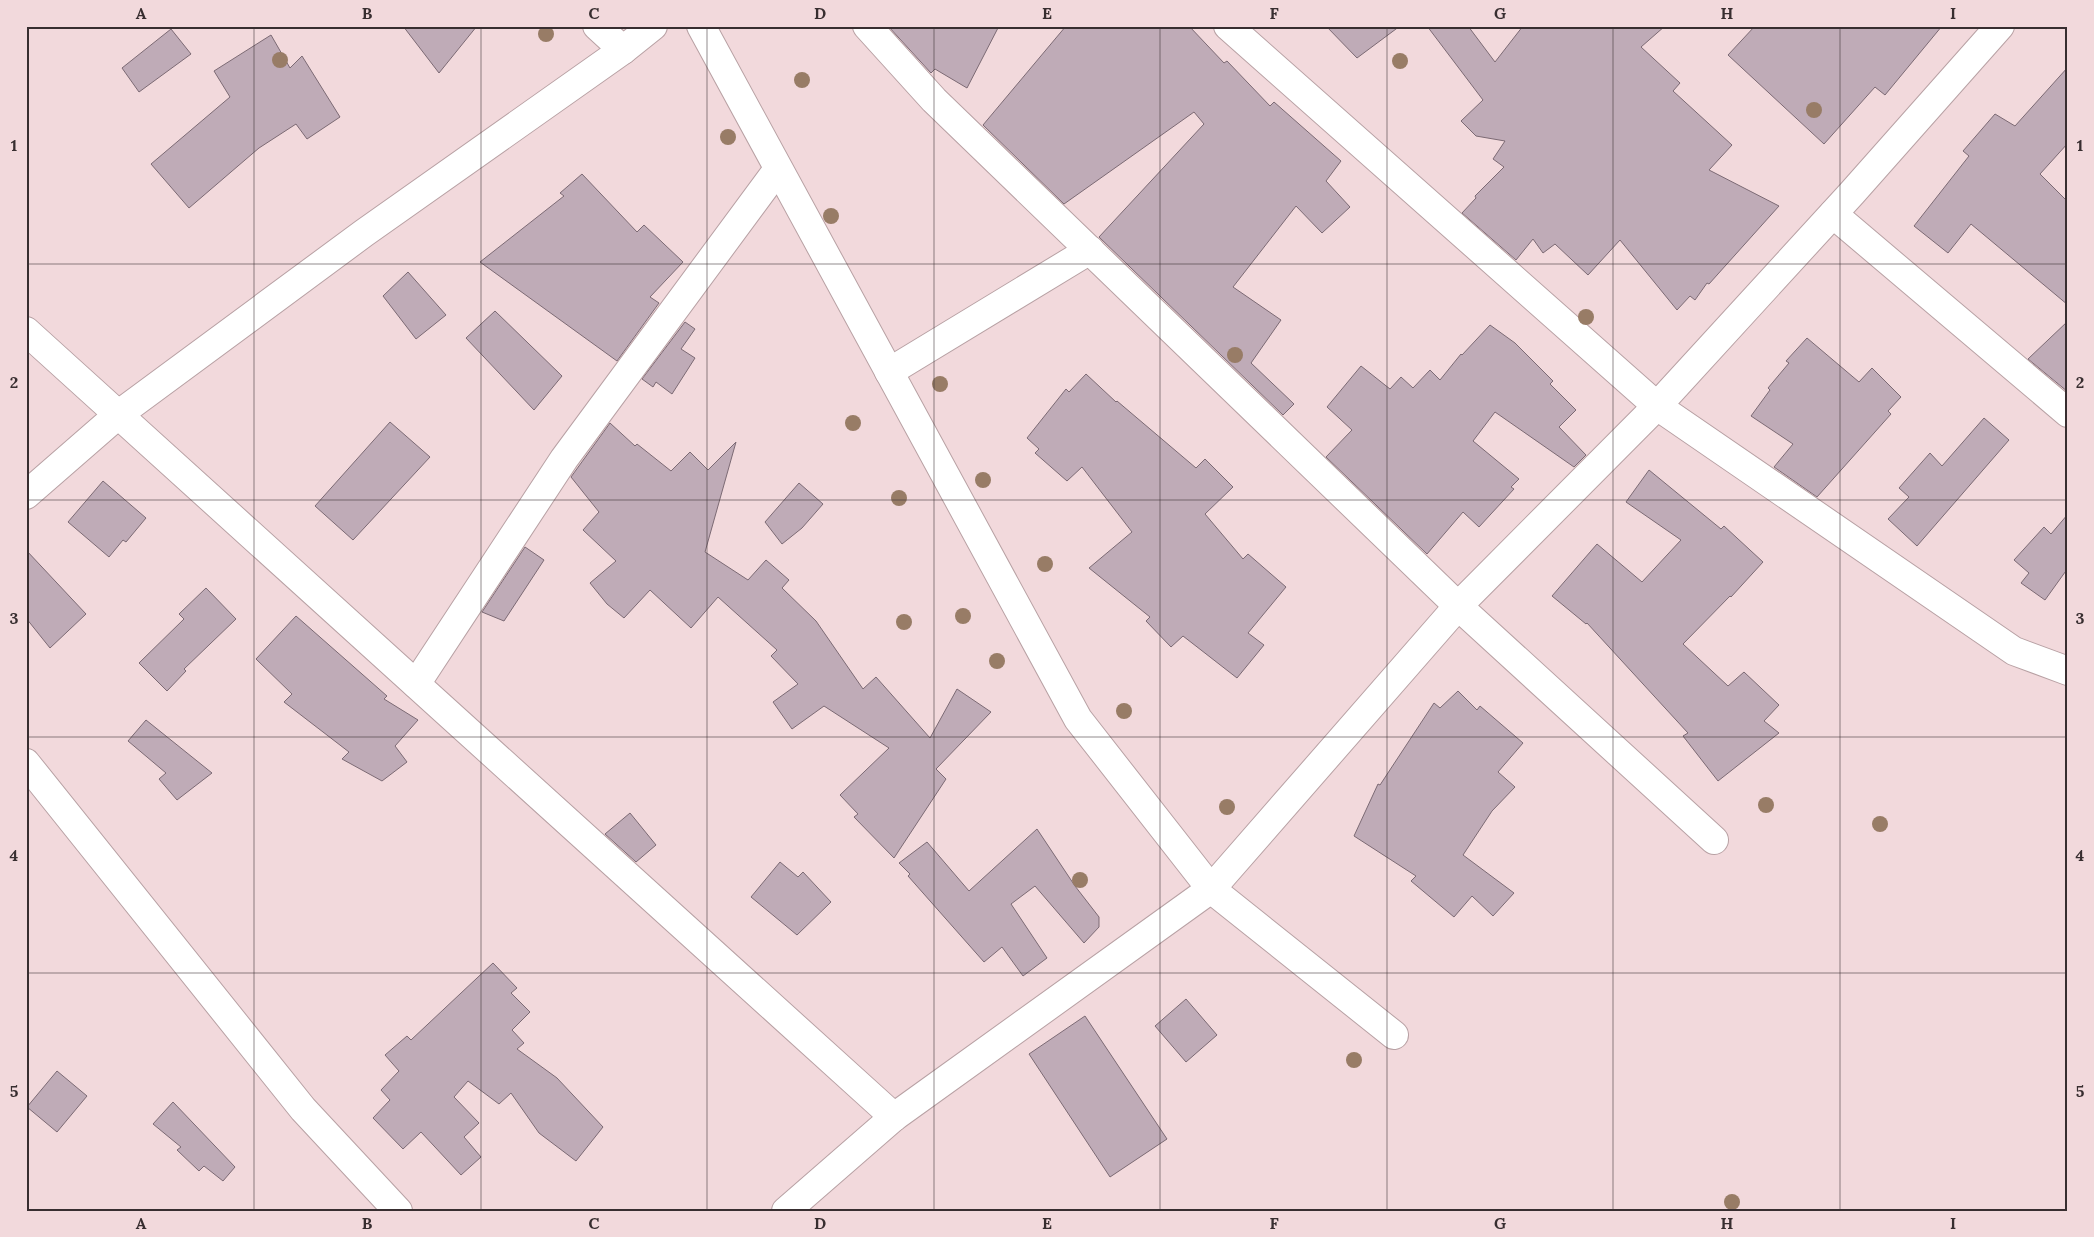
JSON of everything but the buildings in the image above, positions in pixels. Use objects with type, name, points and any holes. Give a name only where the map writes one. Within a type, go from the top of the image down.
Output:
[{"type":"street","points":[[597,26],[623,50]]},
{"type":"street","points":[[26,494],[119,414],[364,233],[623,50],[653,26]]},
{"type":"street","points":[[701,26],[1078,719],[1211,889],[1394,1035]]},
{"type":"street","points":[[867,26],[934,100],[1458,606],[1714,840]]},
{"type":"street","points":[[1228,26],[1657,406],[2014,652],[2068,671]]},
{"type":"street","points":[[786,1211],[894,1117],[1211,889],[1458,606],[1657,406],[1833,214],[2000,26]]},
{"type":"street","points":[[416,684],[564,459],[778,168]]},
{"type":"street","points":[[1833,214],[2068,413]]},
{"type":"street","points":[[888,372],[1090,250]]},
{"type":"street","points":[[26,331],[894,1117]]},
{"type":"street","points":[[26,763],[303,1109],[398,1211]]}]
